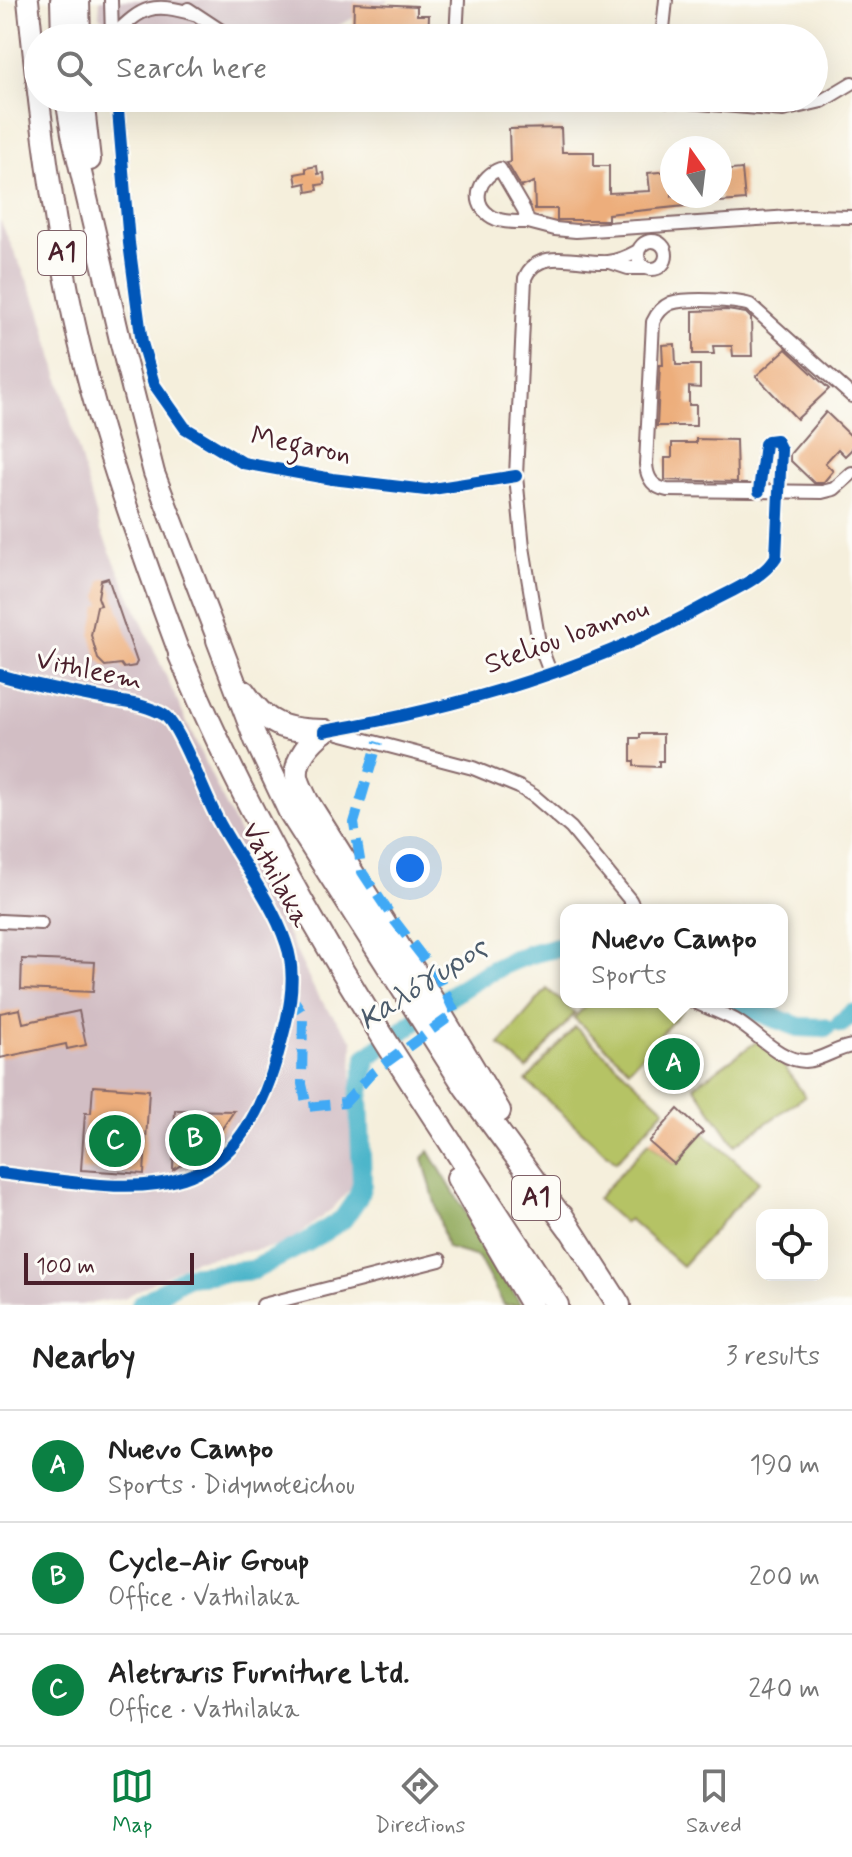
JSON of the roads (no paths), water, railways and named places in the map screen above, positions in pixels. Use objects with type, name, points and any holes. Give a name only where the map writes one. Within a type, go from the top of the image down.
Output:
[{"type":"highway","name":"A1","points":[[28,0],[30,24]]},
{"type":"highway","points":[[61,0],[62,24]]},
{"type":"highway","points":[[79,0],[80,24]]},
{"type":"highway","name":"A1","points":[[39,112],[71,303],[96,409],[124,501],[180,655],[221,749],[288,880],[376,1039],[557,1305]]},
{"type":"highway","name":"A1","points":[[69,112],[154,473],[256,740],[290,812],[604,1305]]},
{"type":"highway","points":[[85,112],[110,295]]},
{"type":"highway","points":[[230,671],[251,703],[274,724],[287,729],[324,731]]},
{"type":"highway","points":[[324,731],[311,741],[300,759],[297,776],[307,801],[619,1305]]},
{"type":"highway","points":[[468,1090],[569,1228]]},
{"type":"highway","points":[[426,1114],[532,1305]]},
{"type":"street","points":[[111,0],[112,24]]},
{"type":"street","points":[[174,0],[210,24]]},
{"type":"street","points":[[457,24],[458,0]]},
{"type":"street","points":[[663,24],[666,0]]},
{"type":"street","points":[[126,24],[147,8],[167,7],[194,14]]},
{"type":"street","points":[[828,97],[852,83]]},
{"type":"street","name":"Megaron","points":[[118,112],[129,243],[142,343],[154,384],[185,428],[243,463],[332,479],[426,490],[516,476]]},
{"type":"street","points":[[528,222],[500,169],[486,177],[479,192],[483,209],[488,215],[496,219],[566,230],[653,234],[805,216],[852,217]]},
{"type":"street","points":[[550,672],[539,643],[523,547],[516,476],[525,284],[528,272],[537,263],[546,260],[610,262],[628,268],[658,268],[666,256],[653,234]]},
{"type":"street","points":[[646,268],[638,260],[638,251],[653,234]]},
{"type":"street","points":[[610,262],[638,251]]},
{"type":"street","points":[[852,396],[750,305],[739,302],[679,302],[659,312],[652,328],[646,464],[647,476],[657,487],[667,490],[829,491],[852,473]]},
{"type":"street","name":"Steliou Ioannou","points":[[324,731],[405,717],[611,652],[645,638],[738,587],[766,569],[778,550],[781,447],[774,440],[765,444],[759,491]]},
{"type":"street","name":"Vithleem","points":[[0,675],[143,705],[168,717]]},
{"type":"street","name":"Vathilaka","points":[[0,1173],[130,1188],[167,1184],[199,1172],[229,1149],[254,1116],[275,1061],[287,1018],[291,982],[287,945],[218,821],[168,717]]},
{"type":"street","points":[[324,731],[347,733],[448,760],[519,787],[571,828],[631,904]]},
{"type":"street","points":[[0,921],[41,923]]},
{"type":"street","points":[[709,1008],[732,1018],[783,1054],[796,1059],[811,1060],[852,1046]]},
{"type":"street","points":[[263,1305],[440,1260]]},
{"type":"waterway","name":"Καλόγυρος","points":[[141,1305],[187,1276],[253,1270],[343,1219],[358,1197],[362,1184],[359,1097],[367,1057],[487,973],[539,952],[560,948]]},
{"type":"waterway","name":"Καλόγυρος","points":[[747,1008],[799,1027],[825,1028]]},
{"type":"waterway","name":"Καλόγυρος","points":[[841,1023],[852,1014]]},
{"type":"place","name":"Nuevo Campo","points":[[674,1064]]},
{"type":"place","name":"Cycle-Air Group","points":[[195,1140]]},
{"type":"place","name":"Aletraris Furniture Ltd.","points":[[115,1141]]}]
